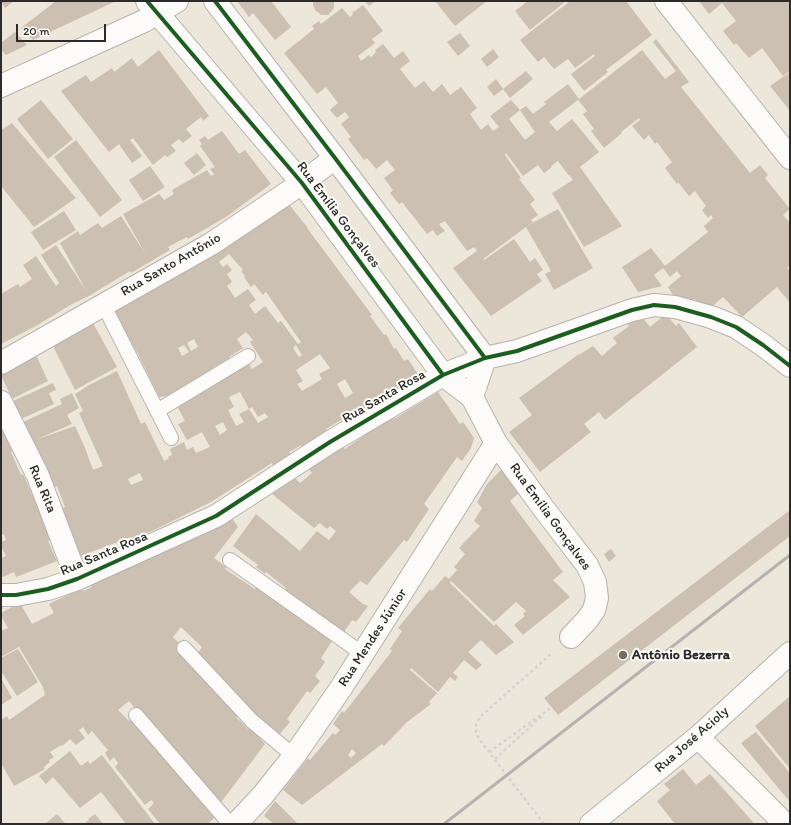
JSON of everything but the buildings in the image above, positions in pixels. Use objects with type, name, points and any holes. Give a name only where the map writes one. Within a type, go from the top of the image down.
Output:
[{"type":"street","points":[[1,86],[152,8],[177,1]]},
{"type":"street","points":[[215,1],[336,158],[485,358],[472,397]]},
{"type":"street","points":[[666,1],[790,158]]},
{"type":"street","name":"Rua Emília Gonçalves","points":[[152,8],[302,183],[442,376],[472,397],[496,444],[587,565],[595,582],[597,598],[594,610],[571,637]]},
{"type":"street","name":"Rua Santo Antônio","points":[[1,363],[103,304],[212,244],[336,158]]},
{"type":"street","name":"Rua Santa Rosa","points":[[1,594],[16,595],[48,589],[77,579],[216,516],[330,442],[442,376],[485,358],[517,351],[616,315],[654,305],[675,307],[711,317],[736,327],[763,345],[790,366]]},
{"type":"street","name":"Rua Rita","points":[[1,402],[38,476],[77,579]]},
{"type":"street","name":"Rua Mendes Júnior","points":[[236,824],[264,795],[294,756],[341,688],[496,444]]},
{"type":"street","name":"Rua José Acioly","points":[[591,824],[698,737],[790,653]]},
{"type":"street","points":[[698,737],[785,824]]},
{"type":"lane","points":[[103,304],[171,438]]},
{"type":"lane","points":[[157,410],[248,356]]},
{"type":"lane","points":[[230,560],[363,654]]},
{"type":"lane","points":[[184,648],[252,721],[294,756]]},
{"type":"lane","points":[[136,715],[230,824]]},
{"type":"path","points":[[544,824],[479,739],[476,732],[476,725],[480,718],[571,637]]},
{"type":"path","points":[[489,752],[552,707],[495,759]]},
{"type":"railway","points":[[444,824],[790,555]]},
{"type":"cycle path","points":[[147,1],[302,183],[443,375]]},
{"type":"cycle path","points":[[215,1],[485,358]]},
{"type":"cycle path","points":[[1,595],[16,595],[48,589],[77,579],[216,516],[330,442],[443,375],[485,358],[517,351],[632,310],[654,305],[675,307],[711,317],[736,327],[763,345],[790,366]]},
{"type":"place","name":"Antônio Bezerra","points":[[623,655]]}]
